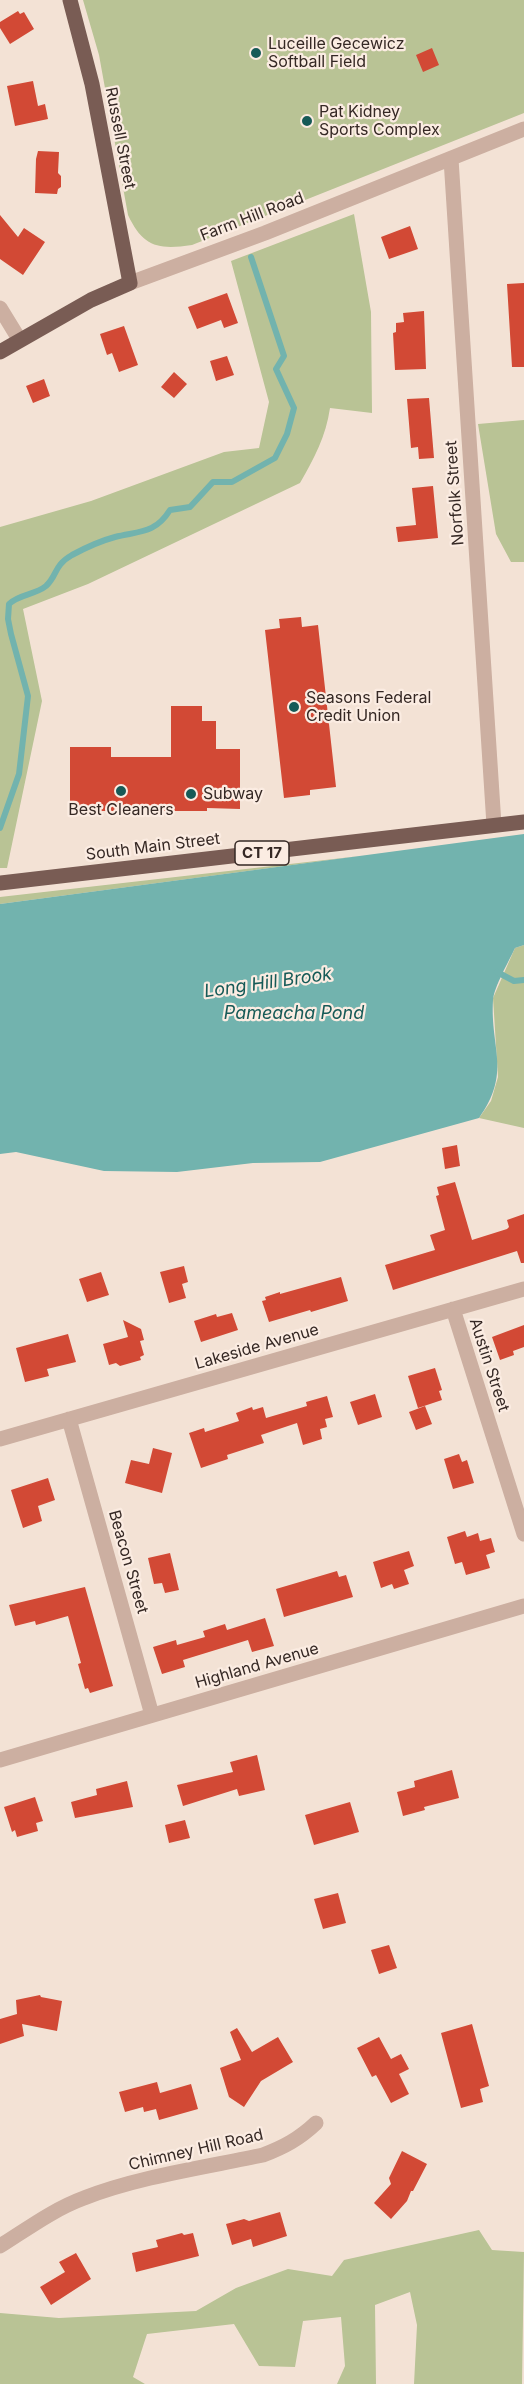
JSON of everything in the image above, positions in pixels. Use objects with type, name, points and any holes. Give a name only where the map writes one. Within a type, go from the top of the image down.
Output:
[{"type":"main road","name":"Russell Street","points":[[70,0],[92,84],[130,283]]},
{"type":"main road","name":"Farm Hill Road","points":[[0,352],[91,300],[130,283]]},
{"type":"main road","name":"South Main Street","points":[[0,883],[524,822]]},
{"type":"street","name":"Farm Hill Road","points":[[130,283],[524,129]]},
{"type":"street","name":"Norfolk Street","points":[[451,159],[494,825]]},
{"type":"street","points":[[0,308],[20,339]]},
{"type":"street","name":"Lakeside Avenue","points":[[0,1439],[524,1289]]},
{"type":"street","name":"Austin Street","points":[[453,1309],[524,1534]]},
{"type":"street","name":"Beacon Street","points":[[69,1419],[152,1715]]},
{"type":"street","name":"Highland Avenue","points":[[0,1760],[524,1606]]},
{"type":"street","name":"Chimney Hill Road","points":[[0,2246],[55,2211],[111,2188],[263,2155],[300,2139],[316,2123]]},
{"type":"green space","name":"Pat Kidney Sports Complex","points":[[83,0],[524,0],[524,113],[192,245],[170,247],[153,244],[140,234],[128,215],[99,55]]},
{"type":"green space","points":[[354,214],[371,312],[372,413],[330,408],[319,447],[300,483],[88,584],[23,609],[42,701],[7,868],[0,868],[0,527],[91,501],[224,452],[259,448],[269,402],[231,261]]},
{"type":"green space","points":[[524,420],[524,562],[511,562],[496,534],[478,424]]},
{"type":"green space","points":[[360,856],[0,904],[0,897]]},
{"type":"green space","points":[[524,945],[524,1128],[479,1118],[491,1101],[498,1077],[493,998],[515,948]]},
{"type":"green space","points":[[479,2230],[492,2250],[524,2252],[522,2384],[414,2384],[417,2325],[410,2292],[375,2305],[376,2384],[337,2384],[345,2366],[341,2317],[303,2321],[295,2367],[259,2366],[234,2324],[147,2334],[133,2377],[145,2384],[0,2384],[0,2313],[59,2318],[196,2311],[236,2288],[288,2269],[332,2276],[344,2260]]},
{"type":"water","name":"Pameacha Pond","points":[[524,834],[524,945],[515,948],[494,995],[493,1017],[497,1073],[489,1102],[479,1118],[320,1162],[253,1163],[177,1172],[104,1171],[16,1152],[0,1154],[0,904]]},
{"type":"building","points":[[18,11],[20,14],[24,12],[34,29],[10,44],[0,28],[0,22]]},
{"type":"building","points":[[432,48],[439,65],[423,72],[416,55]]},
{"type":"building","points":[[33,81],[38,106],[45,104],[48,119],[15,126],[7,86]]},
{"type":"building","points":[[38,151],[59,152],[58,173],[61,176],[61,187],[57,194],[35,193]]},
{"type":"building","points":[[0,215],[18,237],[24,228],[45,242],[23,275],[0,259]]},
{"type":"building","points":[[410,226],[418,249],[389,259],[381,237]]},
{"type":"building","points":[[524,283],[524,367],[512,367],[507,284]]},
{"type":"building","points":[[227,293],[238,323],[224,328],[221,320],[197,329],[188,307]]},
{"type":"building","points":[[424,311],[426,369],[395,370],[393,333],[396,332],[396,323],[404,322],[403,313]]},
{"type":"building","points":[[124,326],[138,365],[119,372],[112,353],[107,355],[100,334]]},
{"type":"building","points":[[227,356],[234,375],[216,381],[210,361]]},
{"type":"building","points":[[174,372],[187,384],[174,398],[161,387]]},
{"type":"building","points":[[44,379],[50,396],[33,403],[26,386]]},
{"type":"building","points":[[429,398],[434,458],[419,459],[418,447],[411,448],[407,399]]},
{"type":"building","points":[[433,486],[438,538],[398,542],[396,527],[416,525],[412,488]]},
{"type":"building","points":[[301,617],[302,627],[318,625],[336,787],[310,790],[310,795],[284,798],[265,630],[280,628],[279,619]]},
{"type":"building","points":[[171,706],[202,706],[202,721],[216,721],[216,749],[240,749],[240,809],[70,811],[70,747],[111,747],[111,757],[171,757]]},
{"type":"building","points":[[457,1145],[460,1166],[445,1169],[442,1148]]},
{"type":"building","points":[[455,1182],[472,1240],[507,1229],[509,1227],[507,1220],[524,1214],[524,1263],[521,1263],[517,1251],[393,1290],[385,1265],[435,1250],[430,1235],[445,1230],[436,1196],[439,1195],[437,1187]]},
{"type":"building","points":[[184,1266],[188,1282],[182,1284],[186,1298],[169,1303],[160,1272]]},
{"type":"building","points":[[101,1272],[109,1295],[87,1302],[79,1279]]},
{"type":"building","points":[[341,1277],[348,1301],[269,1322],[262,1301],[266,1300],[265,1297]]},
{"type":"building","points":[[232,1313],[238,1330],[201,1342],[194,1321],[216,1314],[217,1317]]},
{"type":"building","points":[[123,1320],[141,1329],[144,1340],[140,1341],[144,1355],[140,1357],[141,1360],[120,1366],[116,1363],[109,1365],[103,1344],[128,1337]]},
{"type":"building","points":[[524,1325],[524,1347],[513,1351],[514,1355],[500,1360],[492,1337]]},
{"type":"building","points":[[68,1334],[76,1362],[47,1369],[49,1376],[25,1382],[16,1348]]},
{"type":"building","points":[[435,1368],[442,1390],[439,1391],[442,1400],[418,1408],[408,1376]]},
{"type":"building","points":[[375,1394],[382,1417],[358,1425],[350,1402]]},
{"type":"building","points":[[327,1396],[333,1417],[325,1419],[327,1427],[320,1429],[322,1439],[303,1445],[297,1423],[261,1435],[264,1443],[227,1455],[228,1459],[201,1468],[189,1433],[204,1428],[205,1432],[239,1421],[236,1413],[252,1407],[253,1410],[263,1407],[266,1418],[307,1406],[306,1402]]},
{"type":"building","points":[[425,1406],[432,1424],[416,1430],[409,1412]]},
{"type":"building","points":[[153,1448],[172,1453],[162,1493],[125,1483],[131,1460],[149,1464]]},
{"type":"building","points":[[459,1454],[462,1462],[467,1460],[474,1483],[453,1489],[444,1459]]},
{"type":"building","points":[[48,1478],[55,1500],[38,1506],[42,1521],[23,1528],[11,1490]]},
{"type":"building","points":[[465,1531],[467,1537],[478,1533],[480,1541],[491,1538],[495,1552],[486,1555],[490,1568],[466,1575],[462,1562],[455,1564],[447,1537]]},
{"type":"building","points":[[409,1551],[414,1566],[404,1570],[409,1584],[394,1589],[392,1584],[381,1588],[373,1562]]},
{"type":"building","points":[[170,1553],[179,1590],[165,1593],[162,1583],[154,1584],[148,1558]]},
{"type":"building","points":[[337,1571],[339,1577],[346,1575],[353,1597],[284,1617],[276,1589]]},
{"type":"building","points":[[85,1587],[113,1686],[90,1693],[88,1688],[85,1689],[78,1664],[81,1663],[68,1616],[36,1625],[35,1621],[15,1626],[9,1605]]},
{"type":"building","points":[[265,1618],[274,1646],[252,1652],[248,1640],[183,1660],[185,1667],[162,1674],[153,1647],[176,1640],[177,1645],[205,1637],[203,1631],[225,1624],[227,1630]]},
{"type":"building","points":[[257,1755],[265,1790],[239,1796],[237,1789],[183,1806],[177,1785],[233,1772],[230,1762]]},
{"type":"building","points":[[452,1770],[459,1798],[424,1807],[425,1810],[403,1816],[397,1792],[415,1787],[414,1781]]},
{"type":"building","points":[[127,1781],[133,1807],[75,1818],[71,1802],[97,1795],[96,1789]]},
{"type":"building","points":[[35,1797],[43,1821],[36,1823],[38,1831],[17,1837],[15,1830],[12,1832],[4,1807]]},
{"type":"building","points":[[350,1802],[359,1832],[314,1845],[305,1815]]},
{"type":"building","points":[[185,1820],[190,1838],[169,1843],[165,1825]]},
{"type":"building","points":[[338,1893],[346,1923],[323,1929],[314,1899]]},
{"type":"building","points":[[389,1945],[397,1968],[379,1974],[371,1950]]},
{"type":"building","points":[[40,1995],[62,2001],[57,2031],[22,2024],[24,2036],[0,2044],[0,2019],[17,2014],[16,2000]]},
{"type":"building","points":[[472,2024],[489,2086],[480,2089],[483,2102],[461,2108],[441,2033]]},
{"type":"building","points":[[237,2028],[252,2052],[278,2037],[293,2062],[261,2081],[244,2107],[229,2097],[220,2068],[241,2060],[230,2032]]},
{"type":"building","points":[[379,2037],[391,2059],[401,2054],[409,2069],[399,2074],[409,2094],[391,2103],[376,2075],[372,2077],[357,2048]]},
{"type":"building","points":[[157,2082],[160,2093],[191,2084],[198,2109],[159,2120],[156,2109],[144,2112],[143,2107],[125,2112],[119,2092]]},
{"type":"building","points":[[402,2151],[427,2164],[407,2201],[391,2219],[374,2203],[391,2184],[389,2178]]},
{"type":"building","points":[[280,2212],[287,2236],[253,2247],[251,2239],[232,2245],[226,2224],[244,2219],[249,2221]]},
{"type":"building","points":[[182,2233],[184,2235],[193,2233],[199,2256],[136,2272],[132,2253],[158,2247],[156,2240]]},
{"type":"building","points":[[76,2253],[91,2279],[51,2305],[40,2287],[65,2272],[59,2262]]},
{"type":"waterway","points":[[0,828],[19,774],[28,696],[11,634],[8,619],[9,604],[17,598],[46,586],[62,563],[72,555],[115,537],[152,528],[170,510],[190,507],[213,482],[232,482],[275,458],[287,434],[294,408],[276,369],[284,356],[251,257]]},
{"type":"waterway","name":"Long Hill Brook","points":[[497,972],[514,981],[524,980]]},
{"type":"place","name":"Luceille Gecewicz Softball Field","points":[[256,53]]},
{"type":"place","name":"Pat Kidney Sports Complex","points":[[307,121]]},
{"type":"place","name":"Seasons Federal Credit Union","points":[[294,707]]},
{"type":"place","name":"Best Cleaners","points":[[121,791]]},
{"type":"place","name":"Subway","points":[[191,794]]}]
